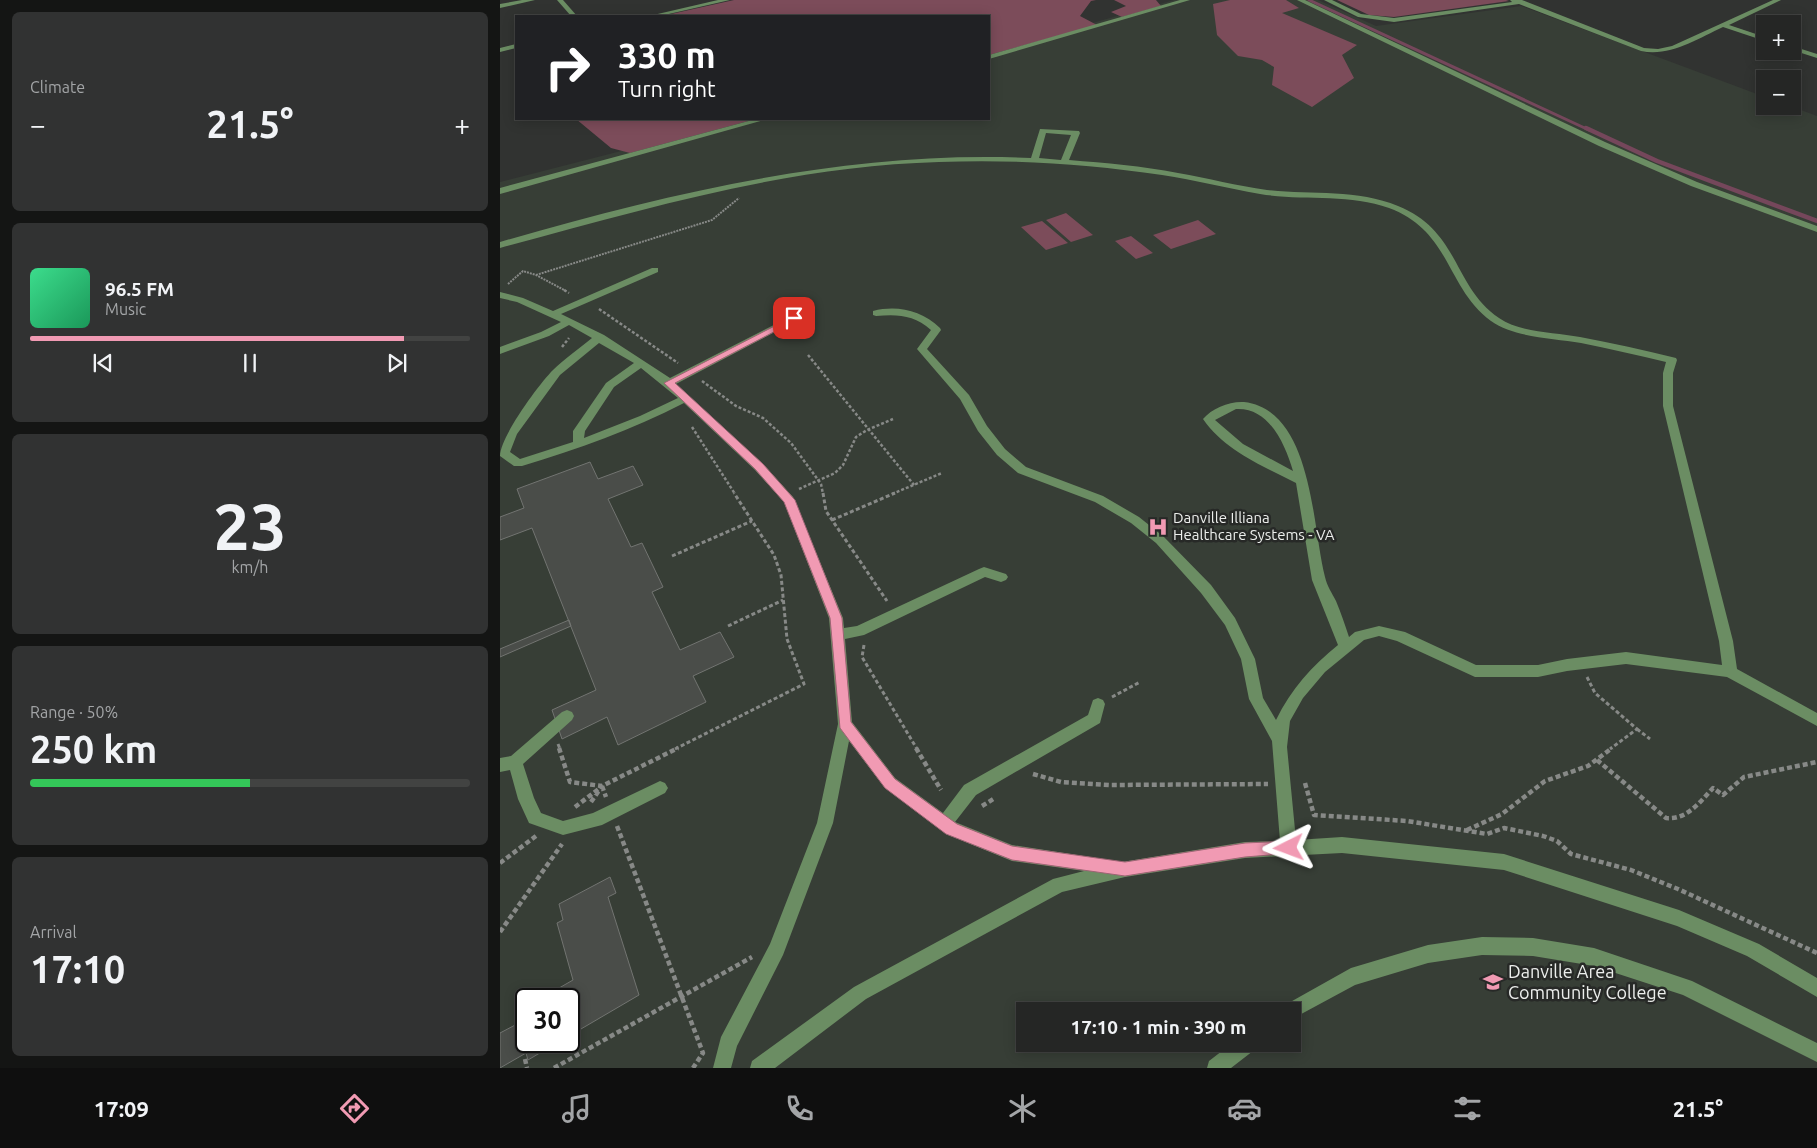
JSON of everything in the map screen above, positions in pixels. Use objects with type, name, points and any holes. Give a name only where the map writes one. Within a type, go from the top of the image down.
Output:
[{"type":"street","points":[[500,6],[532,0]]},
{"type":"street","points":[[560,0],[573,15]]},
{"type":"street","points":[[657,15],[727,0]]},
{"type":"street","points":[[990,57],[1187,0]]},
{"type":"street","points":[[1300,0],[1602,144],[1694,184],[1817,229]]},
{"type":"street","points":[[1327,0],[1360,16],[1394,20],[1537,0]]},
{"type":"street","points":[[1513,0],[1643,50],[1658,51],[1674,47],[1778,0]]},
{"type":"street","points":[[1723,25],[1756,36]]},
{"type":"street","points":[[500,50],[515,46]]},
{"type":"street","points":[[1801,51],[1817,56]]},
{"type":"street","points":[[500,191],[760,120]]},
{"type":"street","points":[[1034,161],[1043,131],[1076,133],[1064,163]]},
{"type":"street","points":[[500,245],[608,213],[694,193],[779,177],[904,161],[1034,161],[1064,163],[1174,174],[1265,192],[1359,198],[1394,208],[1429,227],[1452,257],[1479,306],[1496,320],[1515,329],[1573,338],[1672,360],[1668,373],[1668,406],[1726,640],[1730,672]]},
{"type":"street","points":[[554,314],[655,270]]},
{"type":"street","points":[[500,294],[554,314],[600,337],[641,363],[669,383],[759,467],[789,500],[836,618],[845,724],[825,823],[777,949],[728,1044],[722,1068]]},
{"type":"street","points":[[876,313],[899,311],[925,318],[936,330],[922,349],[965,397],[982,428],[997,446],[1022,470],[1099,500],[1135,520],[1160,540],[1206,589],[1230,622],[1248,659],[1256,699],[1280,741]]},
{"type":"street","points":[[669,383],[806,312]]},
{"type":"street","points":[[500,351],[545,334],[568,322]]},
{"type":"street","points":[[600,337],[556,373],[512,434],[504,453],[518,463],[578,445],[649,418],[684,399]]},
{"type":"street","points":[[578,445],[579,431],[610,385],[641,363]]},
{"type":"street","points":[[1300,480],[1234,443],[1216,430],[1209,419],[1222,408],[1232,405],[1248,406],[1261,411],[1273,421],[1289,442],[1300,480],[1307,506],[1318,578],[1346,647]]},
{"type":"street","points":[[837,635],[859,631],[984,572],[1001,576]]},
{"type":"street","points":[[1289,848],[1280,741],[1282,720],[1298,694],[1320,668],[1360,636],[1379,631],[1400,636],[1475,671],[1538,671],[1580,663],[1626,658],[1730,672],[1817,720]]},
{"type":"street","points":[[944,824],[970,790],[1095,720],[1098,704]]},
{"type":"street","points":[[567,716],[508,764],[535,818],[563,828],[596,820],[660,788]]},
{"type":"street","points":[[845,724],[890,783],[952,829],[1012,853],[1125,869]]},
{"type":"street","points":[[759,1068],[868,988],[1059,886],[1125,869],[1245,850],[1342,845],[1504,862],[1679,918],[1753,950],[1817,988]]},
{"type":"street","points":[[1301,1005],[1351,976],[1428,954],[1482,946],[1533,947],[1594,957],[1686,987],[1817,1053]]},
{"type":"street","points":[[1216,1068],[1236,1052]]},
{"type":"path","points":[[536,275],[712,220],[744,194]]},
{"type":"path","points":[[808,355],[914,485]]},
{"type":"path","points":[[696,376],[736,406],[763,418],[790,443],[819,481],[826,511],[888,603],[882,606]]},
{"type":"path","points":[[799,489],[839,470],[852,441],[868,429],[893,420]]},
{"type":"path","points":[[500,932],[602,786],[804,684],[787,639],[781,575],[774,555],[692,426]]},
{"type":"path","points":[[832,520],[942,473]]},
{"type":"path","points":[[672,556],[752,521]]},
{"type":"path","points":[[728,626],[783,600]]},
{"type":"path","points":[[865,640],[862,657],[941,790]]},
{"type":"path","points":[[1580,663],[1595,693],[1650,739]]},
{"type":"path","points":[[1098,704],[1140,682]]},
{"type":"path","points":[[553,729],[570,782],[602,786]]},
{"type":"path","points":[[1466,830],[1502,814],[1545,781],[1588,766],[1637,729]]},
{"type":"path","points":[[1597,760],[1666,818],[1673,820],[1682,816],[1713,788],[1723,795],[1744,777],[1771,773],[1817,762]]},
{"type":"path","points":[[1025,779],[1033,774],[1061,782],[1109,785],[1271,784]]},
{"type":"path","points":[[602,786],[703,1053],[693,1068]]},
{"type":"path","points":[[979,808],[1002,793]]},
{"type":"path","points":[[554,1068],[755,956]]},
{"type":"path","points":[[524,1059],[527,1068]]},
{"type":"shaded area","points":[[734,0],[1096,0],[1091,1],[1080,16],[1097,25],[990,55],[990,15],[666,15]]},
{"type":"shaded area","points":[[1114,0],[1156,0],[1161,6],[1122,17],[1111,12],[1126,6]]},
{"type":"shaded area","name":"Danville Illiana Healthcare Systems - VA","points":[[1174,0],[1318,0],[1376,26],[1521,6],[1756,94],[1756,115],[1801,115],[1801,110],[1817,116],[1817,1068],[500,1068],[500,182],[742,120],[990,120],[990,52]]},
{"type":"shaded area","points":[[1230,0],[1286,0],[1299,8],[1282,13],[1357,45],[1342,55],[1354,78],[1312,107],[1272,85],[1274,67],[1262,60],[1238,56],[1217,35],[1213,4]]},
{"type":"shaded area","points":[[1337,0],[1509,1],[1394,17],[1369,15]]},
{"type":"shaded area","points":[[577,120],[752,120],[630,153],[611,148]]},
{"type":"shaded area","points":[[1066,213],[1093,235],[1071,242],[1046,220]]},
{"type":"shaded area","points":[[1198,220],[1216,234],[1171,249],[1153,235]]},
{"type":"shaded area","points":[[1042,221],[1068,243],[1046,250],[1021,227]]},
{"type":"shaded area","points":[[1131,236],[1153,253],[1136,259],[1115,241]]},
{"type":"building","points":[[590,462],[598,479],[633,466],[643,485],[608,499],[631,547],[642,543],[663,587],[652,592],[680,650],[720,632],[734,657],[693,676],[706,702],[618,745],[607,717],[562,739],[552,710],[596,690],[532,528],[500,540],[500,517],[524,508],[517,489]]},
{"type":"building","points":[[569,620],[571,626],[500,657],[500,649]]},
{"type":"building","points":[[610,877],[616,893],[608,897],[639,995],[580,1030],[580,988],[559,988],[573,980],[557,923],[563,920],[559,904]]},
{"type":"building","points":[[515,1025],[515,1053],[526,1053],[500,1068],[500,1033]]},
{"type":"building","points":[[526,1053],[540,1053],[528,1060]]},
{"type":"waterway","points":[[1309,0],[1589,130]]},
{"type":"waterway","points":[[1586,128],[1657,161],[1817,221]]},
{"type":"place","name":"Danville Illiana Healthcare Systems - VA","points":[[1158,527]]},
{"type":"place","name":"Danville Area Community College","points":[[1493,982]]},
{"type":"route","points":[[794,318],[669,383],[759,467],[789,500],[836,618],[845,724],[890,783],[952,829],[1012,853],[1125,869],[1245,850],[1289,848]]}]
